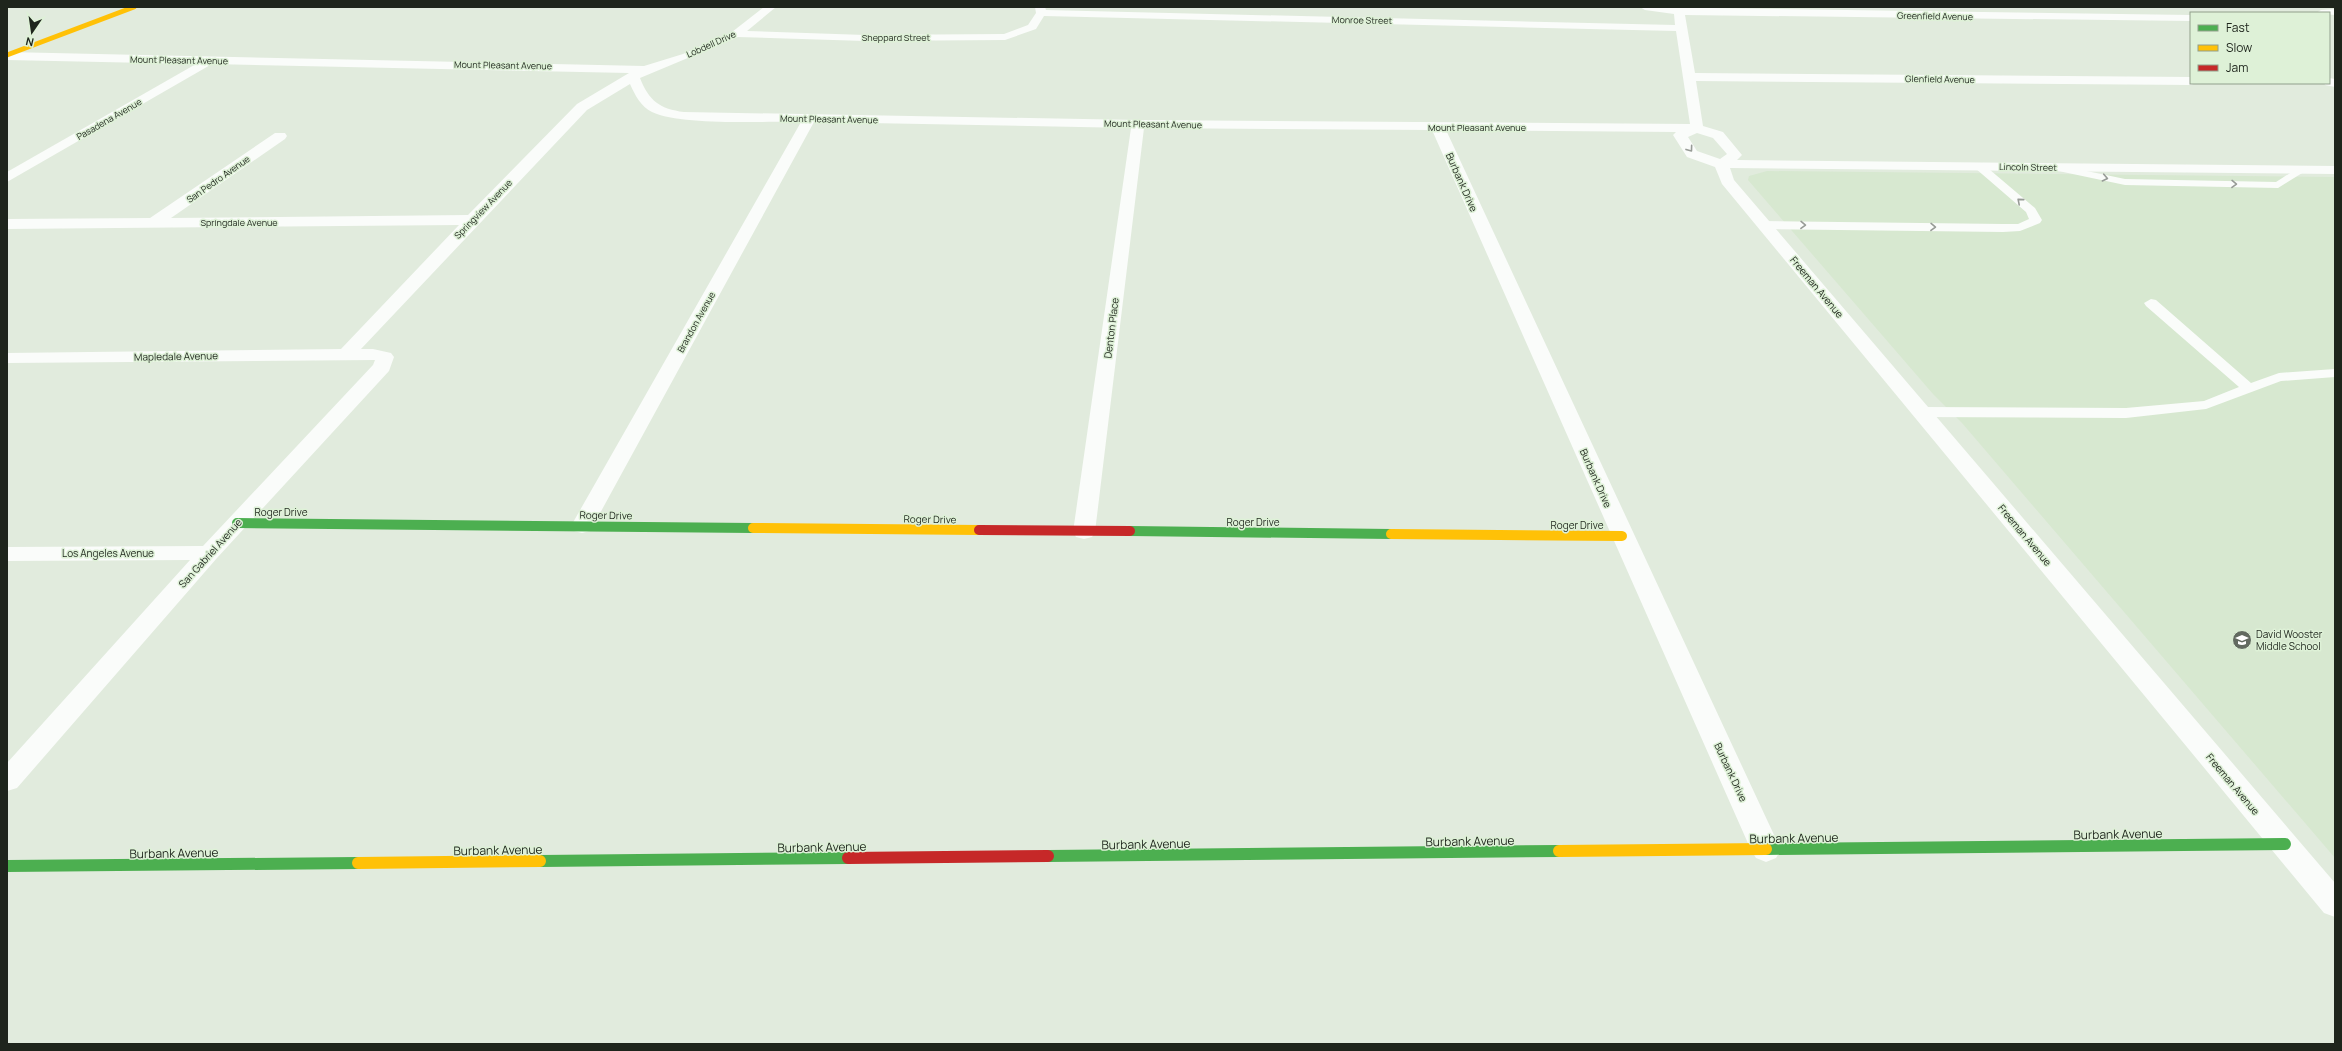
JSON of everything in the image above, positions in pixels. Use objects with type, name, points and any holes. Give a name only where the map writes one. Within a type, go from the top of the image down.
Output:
[{"type":"street","points":[[7,56],[134,7]]},
{"type":"street","name":"Lobdell Drive","points":[[639,73],[686,56],[736,34],[771,7]]},
{"type":"street","points":[[1645,7],[1679,12],[1683,28],[1697,128]]},
{"type":"street","points":[[2066,7],[2086,18]]},
{"type":"street","points":[[2328,7],[2335,11]]},
{"type":"street","name":"Sheppard Street","points":[[736,34],[865,38],[1005,37],[1025,31],[1032,27],[1040,10]]},
{"type":"street","name":"Monroe Street","points":[[1040,10],[1683,28]]},
{"type":"street","name":"Greenfield Avenue","points":[[1679,12],[2086,18],[2190,18]]},
{"type":"street","name":"Mount Pleasant Avenue","points":[[7,56],[639,73],[641,97],[647,104],[667,114],[700,117],[1138,124],[1697,128]]},
{"type":"street","name":"Pasadena Avenue","points":[[7,178],[210,61]]},
{"type":"street","name":"Springview Avenue","points":[[345,354],[582,107],[639,73]]},
{"type":"street","name":"Glenfield Avenue","points":[[1689,77],[2190,81]]},
{"type":"street","name":"Brandon Avenue","points":[[582,526],[810,118]]},
{"type":"street","name":"Denton Place","points":[[1084,532],[1138,124]]},
{"type":"street","name":"Burbank Drive","points":[[1437,126],[1766,850]]},
{"type":"street","points":[[1697,128],[1718,135],[1735,155],[1721,164],[1692,154],[1680,135],[1697,128]]},
{"type":"street","name":"San Pedro Avenue","points":[[155,222],[280,136]]},
{"type":"street","name":"Lincoln Street","points":[[1721,164],[2335,170]]},
{"type":"street","name":"Freeman Avenue","points":[[1721,164],[1727,181],[2335,904]]},
{"type":"street","name":"Springdale Avenue","points":[[7,224],[472,220]]},
{"type":"street","name":"Mapledale Avenue","points":[[7,358],[345,354]]},
{"type":"street","name":"San Gabriel Avenue","points":[[7,781],[209,553],[382,367],[385,360],[385,357],[378,355],[345,354]]},
{"type":"street","name":"Roger Drive","points":[[237,524],[1622,536]]},
{"type":"street","name":"Los Angeles Avenue","points":[[7,554],[209,553]]},
{"type":"street","name":"Burbank Avenue","points":[[7,866],[2285,844]]},
{"type":"lane","points":[[1764,225],[2003,228],[2020,227],[2036,220],[2031,210],[1979,166]]},
{"type":"lane","points":[[2151,303],[2248,388]]},
{"type":"lane","points":[[1921,412],[2126,413],[2206,405],[2279,377],[2335,373]]},
{"type":"shaded area","name":"David Wooster Middle School","points":[[1767,171],[2335,177],[2335,858],[1962,423],[1933,394],[1748,180],[1749,176]]},
{"type":"traffic: fast","points":[[237,523],[753,528]]},
{"type":"traffic: fast","points":[[1130,531],[1391,534]]},
{"type":"traffic: fast","points":[[1766,849],[2285,844]]},
{"type":"traffic: fast","points":[[1048,856],[1559,851]]},
{"type":"traffic: fast","points":[[540,861],[848,858]]},
{"type":"traffic: fast","points":[[7,866],[358,863]]},
{"type":"traffic: slow","points":[[7,55],[134,7]]},
{"type":"traffic: slow","points":[[753,528],[979,530]]},
{"type":"traffic: slow","points":[[1391,534],[1622,536]]},
{"type":"traffic: slow","points":[[1559,851],[1766,849]]},
{"type":"traffic: slow","points":[[358,863],[540,861]]},
{"type":"traffic: jam","points":[[979,530],[1130,531]]},
{"type":"traffic: jam","points":[[848,858],[1048,856]]},
{"type":"place","name":"David Wooster Middle School","points":[[2242,640]]}]
